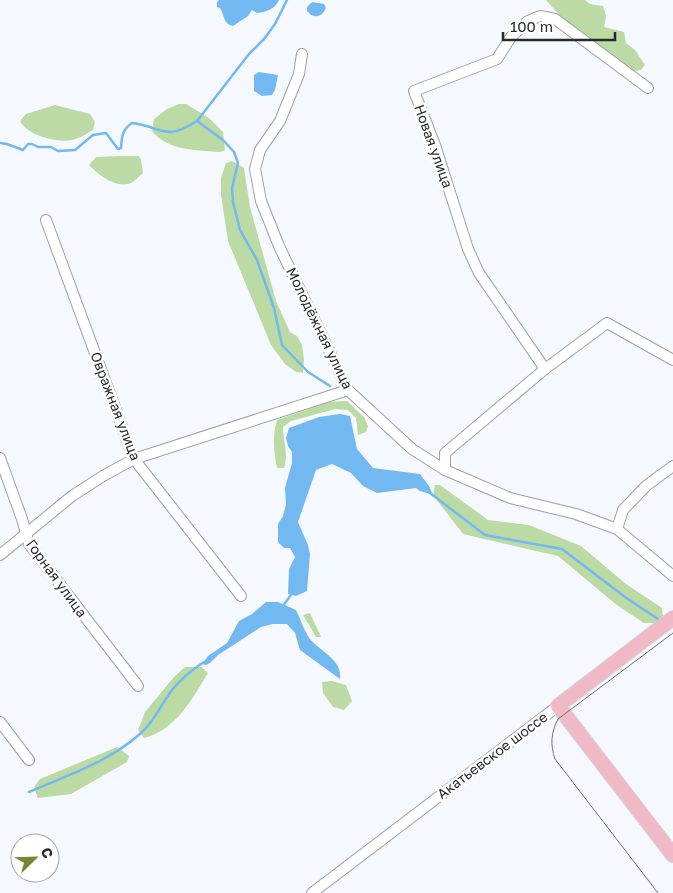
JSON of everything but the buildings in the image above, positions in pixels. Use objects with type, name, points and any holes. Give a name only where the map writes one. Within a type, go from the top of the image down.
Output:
[{"type":"main road","name":"Акатьевское шоссе","points":[[558,706],[673,618]]},
{"type":"main road","points":[[558,706],[673,855]]},
{"type":"street","name":"Новая улица","points":[[545,370],[479,273],[468,249],[435,145],[414,91],[497,59],[511,37],[528,22],[540,16],[555,19],[648,88]]},
{"type":"street","name":"Молодёжная улица","points":[[302,54],[300,70],[283,113],[260,150],[255,169],[261,201],[279,246],[348,390],[412,449],[445,470],[510,498],[576,514],[617,529],[673,576]]},
{"type":"street","name":"Овражная улица","points":[[46,220],[134,459],[241,596]]},
{"type":"street","points":[[445,470],[445,453],[545,370],[606,323],[673,360]]},
{"type":"street","points":[[0,554],[72,496],[134,459],[348,390]]},
{"type":"street","name":"Горная улица","points":[[0,458],[29,544],[138,686]]},
{"type":"street","points":[[617,529],[623,510],[646,486],[673,466]]},
{"type":"street","name":"Акатьевское шоссе","points":[[312,893],[558,706]]},
{"type":"street","points":[[0,722],[29,760]]},
{"type":"green space","points":[[546,0],[585,0],[590,4],[603,6],[606,16],[604,27],[624,32],[626,43],[635,50],[645,65],[641,70],[630,70],[590,38],[566,23]]},
{"type":"green space","points":[[179,104],[186,104],[209,118],[223,132],[225,150],[220,152],[192,150],[174,146],[159,138],[152,131],[154,119],[167,109]]},
{"type":"green space","points":[[55,105],[90,114],[95,122],[93,130],[82,136],[65,141],[35,134],[20,121],[26,114]]},
{"type":"green space","points":[[139,156],[141,160],[143,173],[131,183],[113,183],[102,177],[89,165],[96,157]]},
{"type":"green space","points":[[232,161],[244,168],[250,207],[276,301],[290,332],[297,336],[302,345],[303,373],[296,372],[285,364],[271,345],[228,241],[221,195],[221,178],[226,163]]},
{"type":"green space","points":[[347,401],[364,417],[368,426],[366,432],[358,435],[356,418],[348,410],[335,409],[291,421],[283,427],[286,453],[284,468],[277,468],[274,432],[277,420],[329,402]]},
{"type":"green space","points":[[435,485],[440,485],[488,520],[529,525],[581,546],[626,584],[662,608],[663,618],[656,623],[644,623],[618,606],[558,556],[463,534],[433,495]]},
{"type":"green space","points":[[310,613],[321,637],[316,637],[303,615]]},
{"type":"green space","points":[[185,667],[202,667],[208,673],[189,703],[174,721],[155,734],[144,738],[138,730],[145,712],[174,677]]},
{"type":"green space","points":[[332,681],[346,685],[352,701],[344,710],[333,707],[323,693],[322,682]]},
{"type":"green space","points":[[117,747],[129,756],[127,762],[71,794],[38,798],[34,787],[40,779]]},
{"type":"water","points":[[219,0],[279,0],[273,8],[267,11],[257,13],[252,10],[248,16],[233,26],[226,22],[220,8],[217,7]]},
{"type":"water","points":[[312,2],[324,4],[326,8],[322,14],[314,16],[307,11],[307,7]]},
{"type":"water","points":[[259,72],[278,75],[272,95],[262,96],[254,91],[254,75]]},
{"type":"water","points":[[340,414],[350,416],[357,449],[373,468],[420,474],[433,495],[416,488],[377,493],[363,486],[351,473],[332,464],[316,470],[298,522],[310,554],[307,591],[296,596],[288,594],[289,569],[295,557],[290,548],[284,548],[278,542],[278,524],[283,516],[286,504],[285,488],[292,463],[292,452],[286,438],[289,428],[319,417]]},
{"type":"water","points":[[266,602],[278,602],[296,610],[308,636],[337,665],[340,679],[300,650],[295,633],[287,624],[273,624],[261,627],[218,655],[210,663],[202,664],[208,656],[227,643],[239,621],[252,614]]},
{"type":"waterway","points":[[0,143],[23,150],[28,144],[38,147],[51,147],[58,151],[75,150],[93,135],[106,133],[118,149],[121,148],[124,131],[132,123],[164,131],[178,131],[197,121],[249,54],[264,39],[275,24],[287,0]]},
{"type":"waterway","points":[[197,121],[223,140],[234,152],[238,163],[232,188],[233,202],[240,230],[257,260],[274,308],[282,345],[308,372],[330,386]]},
{"type":"waterway","points":[[430,493],[485,535],[562,549],[625,597],[658,619]]},
{"type":"waterway","points":[[283,606],[293,592]]},
{"type":"waterway","points":[[29,792],[88,767],[129,743],[150,723],[176,686],[204,662]]},
{"type":"tram line","points":[[658,893],[555,759],[552,739],[558,719],[673,633]]}]
